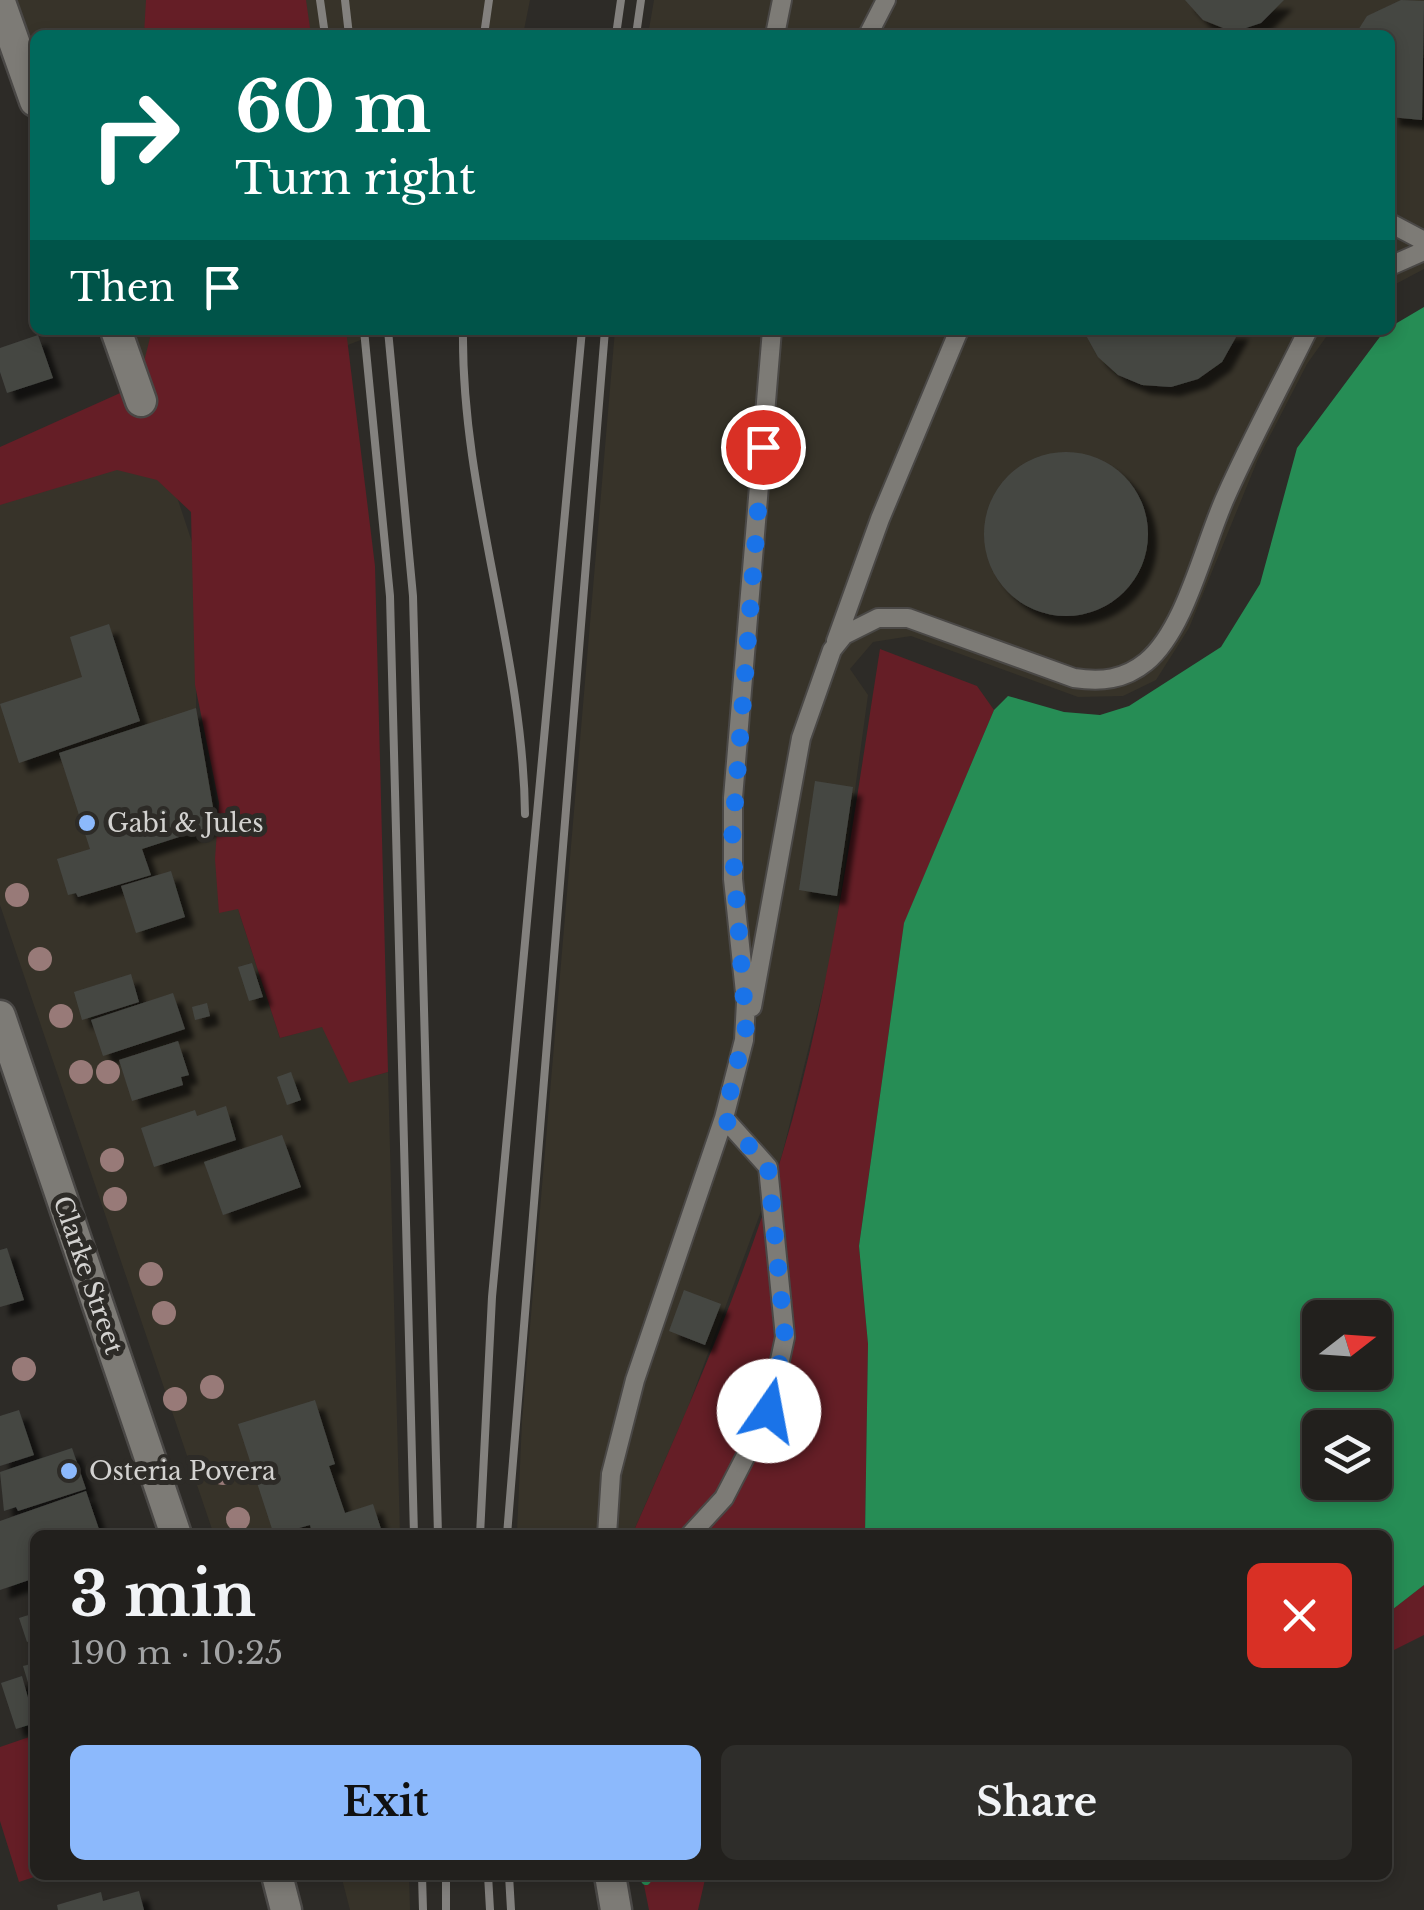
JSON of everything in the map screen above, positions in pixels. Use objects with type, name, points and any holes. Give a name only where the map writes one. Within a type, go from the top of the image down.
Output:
[{"type":"main road","points":[[0,2],[30,87]]},
{"type":"main road","points":[[118,335],[141,400]]},
{"type":"main road","name":"Clarke Street","points":[[0,1016],[174,1530]]},
{"type":"main road","points":[[278,1880],[286,1910]]},
{"type":"main road","points":[[611,1880],[616,1910]]},
{"type":"lane","points":[[776,30],[782,0]]},
{"type":"lane","points":[[871,30],[886,0]]},
{"type":"lane","points":[[1395,226],[1424,241]]},
{"type":"lane","points":[[1395,264],[1424,251]]},
{"type":"lane","points":[[744,1040],[746,1002],[733,879],[733,798],[772,335]]},
{"type":"lane","points":[[607,1530],[611,1474],[635,1380],[724,1118],[744,1040],[765,952],[801,738],[880,518],[958,335]]},
{"type":"lane","points":[[832,650],[858,624],[895,616],[1074,678],[1095,681],[1131,672],[1162,646],[1175,622],[1226,497],[1306,335]]},
{"type":"lane","points":[[695,1530],[724,1498],[769,1411],[785,1337],[768,1167],[724,1118]]},
{"type":"shaded area","points":[[5,0],[530,0],[524,30],[30,30],[30,72]]},
{"type":"shaded area","points":[[146,0],[306,0],[310,30],[144,30]]},
{"type":"shaded area","points":[[654,0],[1424,0],[1424,269],[1395,284],[1395,30],[649,30]]},
{"type":"shaded area","points":[[1424,307],[1424,1585],[1392,1610],[1392,1530],[865,1530],[868,1344],[859,1246],[904,923],[994,710],[1008,696],[1064,712],[1100,715],[1129,706],[1221,647],[1260,584],[1297,448],[1381,335],[1395,335],[1395,324]]},
{"type":"shaded area","points":[[122,335],[373,335],[203,402],[162,452],[196,554],[196,708],[215,809],[238,909],[280,1038],[323,1026],[349,1082],[388,1072],[400,1530],[212,1530],[0,905],[0,503],[162,451]]},
{"type":"shaded area","points":[[151,335],[347,335],[375,566],[388,1072],[349,1083],[322,1027],[280,1038],[238,909],[219,913],[215,859],[219,803],[195,685],[191,512],[157,480],[117,470],[0,505],[0,447],[138,385]]},
{"type":"shaded area","points":[[615,335],[1327,335],[1307,364],[1258,459],[1189,628],[1156,680],[1123,696],[1078,697],[911,636],[873,642],[850,669],[868,695],[833,950],[782,1155],[687,1410],[634,1530],[517,1530],[522,1421]]},
{"type":"shaded area","points":[[880,649],[977,686],[994,710],[904,924],[859,1246],[868,1344],[865,1530],[634,1530],[732,1299],[767,1203],[815,1030],[840,904]]},
{"type":"shaded area","points":[[1424,1585],[1424,1635],[1392,1651],[1392,1610]]},
{"type":"shaded area","points":[[30,1737],[30,1878],[19,1882],[0,1821],[0,1747]]},
{"type":"shaded area","points":[[342,1880],[409,1880],[410,1910],[350,1910]]},
{"type":"shaded area","points":[[643,1880],[705,1880],[698,1910],[649,1910]]},
{"type":"building","points":[[1185,0],[1284,0],[1261,23],[1243,29],[1223,28],[1203,20]]},
{"type":"building","points":[[1401,0],[1424,1],[1422,120],[1395,117],[1395,30],[1358,30],[1367,16]]},
{"type":"building","points":[[38,335],[53,378],[7,393],[0,372],[0,348]]},
{"type":"building","points":[[1086,335],[1237,335],[1222,362],[1198,379],[1171,387],[1142,385],[1118,375],[1098,357]]},
{"type":"building","points":[[1066,452],[1098,458],[1124,476],[1142,502],[1148,534],[1142,566],[1124,592],[1098,610],[1066,616],[1034,610],[1008,592],[990,566],[984,534],[990,502],[1008,476],[1034,458]]},
{"type":"building","points":[[109,624],[140,721],[19,763],[0,704],[82,677],[70,637]]},
{"type":"building","points":[[196,708],[216,825],[142,849],[151,875],[78,897],[76,893],[68,895],[57,859],[90,849],[59,753]]},
{"type":"building","points":[[815,781],[853,787],[837,896],[799,890]]},
{"type":"building","points":[[171,871],[185,917],[136,933],[121,886]]},
{"type":"building","points":[[252,963],[263,997],[249,1001],[238,967]]},
{"type":"building","points":[[131,974],[139,1002],[82,1020],[74,992]]},
{"type":"building","points":[[173,993],[185,1029],[103,1056],[91,1020]]},
{"type":"building","points":[[207,1003],[210,1016],[195,1020],[192,1007]]},
{"type":"building","points":[[178,1041],[189,1075],[181,1077],[183,1085],[132,1101],[119,1060]]},
{"type":"building","points":[[291,1072],[301,1100],[287,1105],[277,1077]]},
{"type":"building","points":[[226,1106],[236,1140],[154,1167],[141,1128],[195,1110],[197,1116]]},
{"type":"building","points":[[282,1135],[301,1187],[223,1215],[204,1162]]},
{"type":"building","points":[[7,1248],[24,1300],[0,1307],[0,1250]]},
{"type":"building","points":[[684,1290],[721,1304],[705,1345],[669,1331]]},
{"type":"building","points":[[315,1400],[335,1464],[329,1466],[345,1513],[373,1504],[381,1530],[308,1530],[310,1525],[272,1530],[238,1424]]},
{"type":"building","points":[[19,1410],[34,1455],[0,1466],[0,1416]]},
{"type":"building","points":[[72,1448],[86,1489],[18,1511],[16,1507],[4,1511],[0,1472]]},
{"type":"building","points":[[86,1491],[99,1530],[30,1530],[30,1580],[0,1590],[0,1521]]},
{"type":"building","points":[[30,1615],[30,1641],[27,1642],[19,1618]]},
{"type":"building","points":[[30,1664],[30,1689],[23,1666]]},
{"type":"building","points":[[22,1676],[30,1705],[30,1725],[16,1729],[1,1683]]},
{"type":"building","points":[[139,1891],[144,1910],[58,1910],[57,1905],[101,1892],[103,1901]]},
{"type":"railway","points":[[320,0],[324,30]]},
{"type":"railway","points":[[345,0],[348,30]]},
{"type":"railway","points":[[485,30],[489,0]]},
{"type":"railway","points":[[617,30],[621,0]]},
{"type":"railway","points":[[637,30],[641,0]]},
{"type":"railway","points":[[364,335],[390,596],[414,1530]]},
{"type":"railway","points":[[388,335],[413,596],[438,1530]]},
{"type":"railway","points":[[463,335],[472,452],[514,692],[525,814]]},
{"type":"railway","points":[[480,1530],[492,1297],[582,335]]},
{"type":"railway","points":[[507,1530],[605,335]]},
{"type":"railway","points":[[422,1880],[423,1910]]},
{"type":"railway","points":[[446,1880],[446,1910]]},
{"type":"railway","points":[[488,1880],[490,1910]]},
{"type":"railway","points":[[509,1880],[511,1910]]},
{"type":"place","name":"Gabi & Jules","points":[[87,823]]},
{"type":"place","name":"Osteria Povera","points":[[69,1471]]},
{"type":"route","points":[[763,447],[733,798],[733,879],[746,1027],[724,1118],[768,1167],[785,1337],[769,1411]]}]
